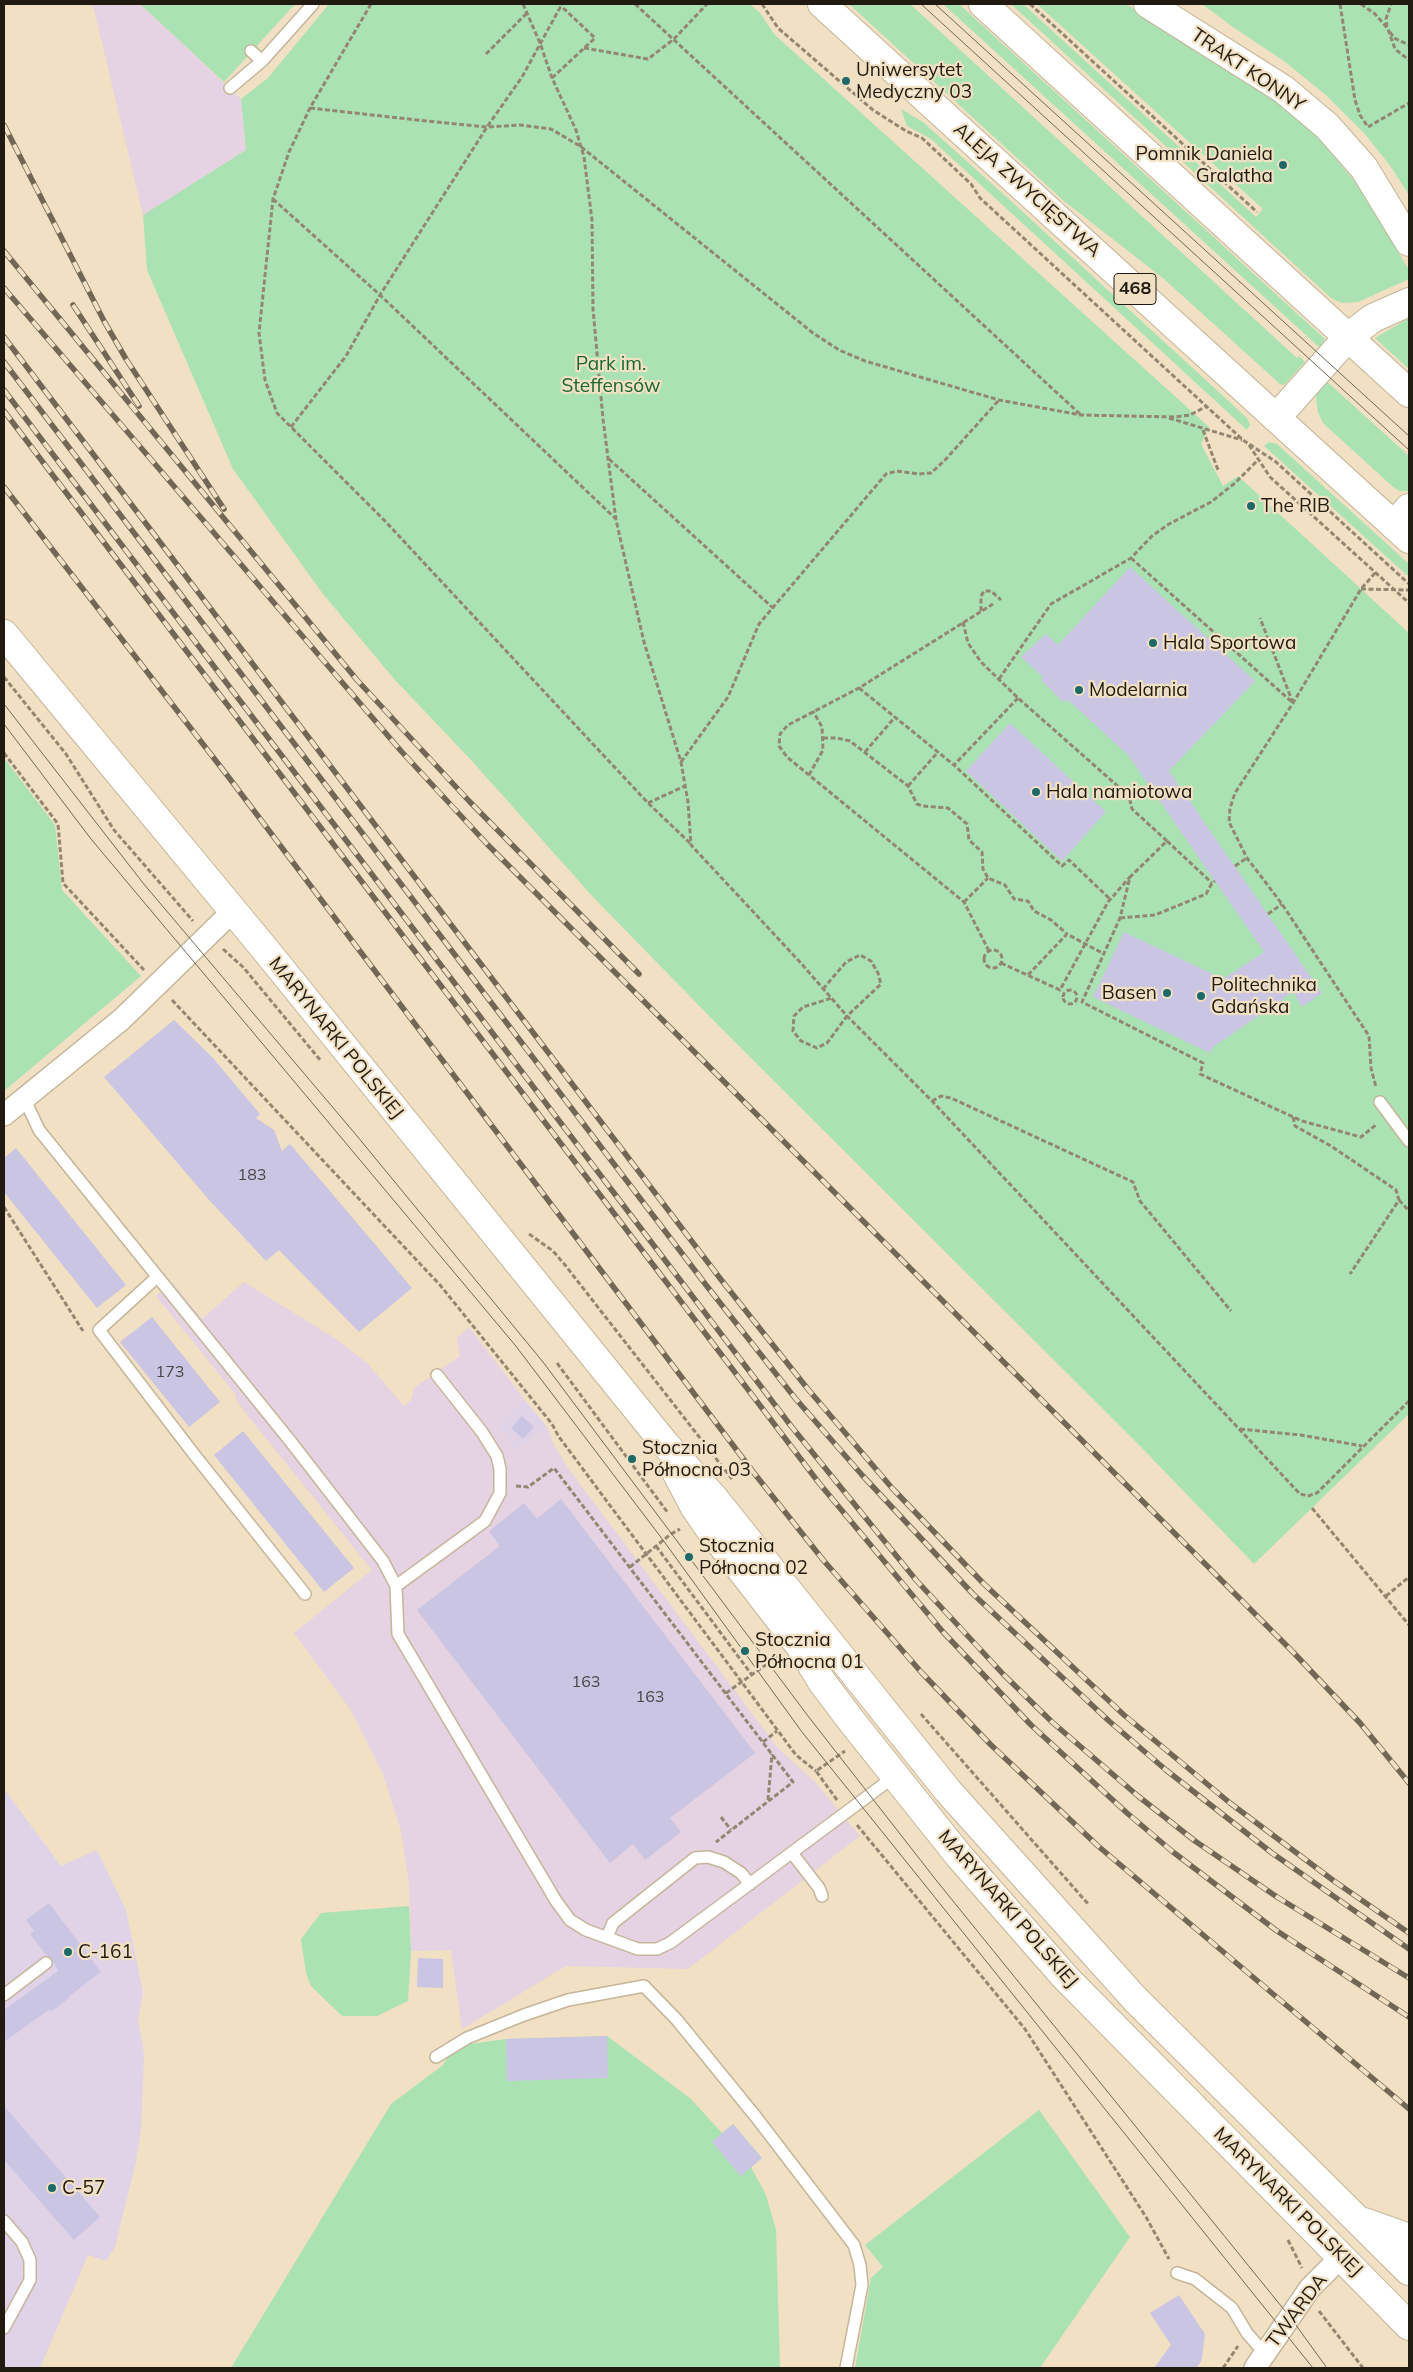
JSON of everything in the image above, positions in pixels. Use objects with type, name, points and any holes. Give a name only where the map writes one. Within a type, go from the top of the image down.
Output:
[{"type":"main road","name":"ALEJA ZWYCIĘSTWA","points":[[822,4],[1276,418],[1404,524]]},
{"type":"main road","points":[[983,4],[1409,393]]},
{"type":"main road","name":"TRAKT KONNY","points":[[1148,4],[1283,89],[1327,126],[1364,168],[1409,242]]},
{"type":"main road","points":[[1276,418],[1348,338],[1373,318],[1409,302]]},
{"type":"main road","name":"MARYNARKI POLSKIEJ","points":[[4,634],[233,911],[666,1445],[714,1498],[948,1791],[1135,1999],[1409,2271]]},
{"type":"main road","name":"MARYNARKI POLSKIEJ","points":[[666,1445],[678,1479],[694,1506],[800,1646],[826,1688],[863,1737],[959,1856],[1065,1977],[1409,2326]]},
{"type":"main road","points":[[895,1776],[921,1757]]},
{"type":"main road","points":[[1357,2219],[1409,2238]]},
{"type":"street","points":[[4,1115],[122,1019],[233,911]]},
{"type":"street","name":"TWARDA","points":[[1260,2361],[1310,2288],[1342,2256]]},
{"type":"lane","points":[[230,88],[262,61],[313,4]]},
{"type":"lane","points":[[251,50],[262,61]]},
{"type":"lane","points":[[24,1098],[38,1130],[291,1442],[383,1561],[396,1586],[398,1634],[556,1901],[570,1920],[579,1926],[638,1949],[657,1949],[670,1944],[895,1776]]},
{"type":"lane","points":[[1380,1102],[1409,1141]]},
{"type":"lane","points":[[157,1277],[98,1330],[192,1453],[305,1594]]},
{"type":"lane","points":[[396,1586],[485,1521],[500,1493],[500,1469],[497,1456],[482,1432],[437,1375]]},
{"type":"lane","points":[[792,1853],[819,1888],[822,1896]]},
{"type":"lane","points":[[607,1937],[613,1923],[695,1858],[708,1857],[724,1862],[741,1873],[750,1884]]},
{"type":"lane","points":[[4,1995],[46,1963]]},
{"type":"lane","points":[[436,2057],[467,2038],[568,2000],[644,1986],[677,2020],[720,2072],[854,2246],[860,2265],[862,2286],[846,2368]]},
{"type":"lane","points":[[4,2221],[22,2242],[30,2260],[30,2280],[4,2328]]},
{"type":"lane","points":[[1177,2273],[1195,2279],[1232,2308],[1247,2333],[1260,2361]]},
{"type":"path","points":[[372,4],[310,108],[289,152],[273,199],[259,333],[265,380],[277,413],[384,520],[648,803],[692,845],[847,1016],[932,1101],[1300,1494],[1308,1496],[1316,1493],[1409,1401]]},
{"type":"path","points":[[523,4],[540,43],[552,78],[576,130],[580,146],[592,220],[593,309],[616,520],[644,642],[681,762],[692,845]]},
{"type":"path","points":[[635,4],[1082,415]]},
{"type":"path","points":[[584,48],[648,59],[674,39],[707,4]]},
{"type":"path","points":[[762,4],[778,28],[873,110],[906,131],[922,138],[971,184],[980,198],[1243,440],[1276,462],[1409,584]]},
{"type":"path","points":[[1030,4],[1257,212]]},
{"type":"path","points":[[1340,4],[1355,100],[1360,115],[1368,127],[1409,102]]},
{"type":"path","points":[[1361,4],[1376,14],[1394,38],[1409,45]]},
{"type":"path","points":[[1391,4],[1386,19],[1388,29],[1395,49],[1409,60]]},
{"type":"path","points":[[291,427],[346,356],[380,295],[487,127],[522,77],[562,5],[595,38],[552,78]]},
{"type":"path","points":[[486,54],[527,13]]},
{"type":"path","points":[[310,108],[487,127],[520,125],[551,130],[580,146],[813,333],[839,350],[866,360],[999,400],[1082,415],[1166,417],[1190,415],[1207,406]]},
{"type":"path","points":[[273,199],[380,295],[616,520]]},
{"type":"path","points":[[681,762],[728,697],[759,624],[886,474],[896,471],[919,474],[931,473],[952,454],[999,400]]},
{"type":"path","points":[[1166,417],[1203,430],[1243,440]]},
{"type":"path","points":[[1203,430],[1218,470]]},
{"type":"path","points":[[1249,444],[1270,477],[1409,603]]},
{"type":"path","points":[[608,459],[772,608]]},
{"type":"path","points":[[999,679],[1051,604],[1131,558],[1152,536],[1169,524],[1217,497],[1235,483],[1258,460]]},
{"type":"path","points":[[1131,558],[1293,703]]},
{"type":"path","points":[[1376,573],[1361,589],[1293,703],[1236,793],[1230,808],[1229,822],[1247,858],[1282,904],[1369,1036],[1371,1068],[1380,1102]]},
{"type":"path","points":[[1361,589],[1392,588],[1409,590]]},
{"type":"path","points":[[981,611],[981,596],[984,591],[991,591],[1001,600]]},
{"type":"path","points":[[989,951],[964,902],[787,757],[779,746],[780,734],[788,725],[859,688],[993,604]]},
{"type":"path","points":[[1260,618],[1293,703]]},
{"type":"path","points":[[963,622],[973,652],[999,679],[1129,796],[1132,809],[1214,882],[1206,894],[1155,916],[1120,918]]},
{"type":"path","points":[[4,677],[66,754],[114,830],[182,911],[243,967],[325,1066]]},
{"type":"path","points":[[859,688],[954,765],[1062,866],[1069,860],[1110,899]]},
{"type":"path","points":[[954,765],[1018,698]]},
{"type":"path","points":[[809,774],[823,750],[822,727],[813,711]]},
{"type":"path","points":[[865,752],[895,717]]},
{"type":"path","points":[[823,738],[837,738],[850,741],[908,786],[917,804],[948,808],[967,824],[969,840],[982,852],[983,869],[988,878],[1005,885],[1014,899],[1028,901],[1034,910],[1051,920],[1067,934],[1104,954]]},
{"type":"path","points":[[908,786],[938,752]]},
{"type":"path","points":[[4,753],[58,824],[63,883],[440,1285],[546,1416],[777,1731],[796,1755],[816,1771],[846,1812],[1025,2029],[1146,2217],[1177,2273]]},
{"type":"path","points":[[648,803],[685,786]]},
{"type":"path","points":[[1060,990],[1110,899],[1166,841]]},
{"type":"path","points":[[1235,866],[1247,858]]},
{"type":"path","points":[[1082,1002],[1120,918],[1130,877]]},
{"type":"path","points":[[964,902],[988,878]]},
{"type":"path","points":[[1268,914],[1282,904]]},
{"type":"path","points":[[1028,975],[1067,934]]},
{"type":"path","points":[[989,951],[998,951],[1002,957],[1001,963],[996,968],[988,966],[985,956],[989,951]]},
{"type":"path","points":[[823,988],[846,962],[860,955],[871,961],[878,973],[881,984],[847,1016],[827,1043],[817,1048],[801,1041],[793,1030],[794,1016],[803,1007],[832,998]]},
{"type":"path","points":[[1001,963],[1065,992],[1072,990],[1077,999],[1082,1002],[1203,1063],[1200,1074],[1292,1117],[1361,1137],[1389,1114]]},
{"type":"path","points":[[1065,992],[1063,996],[1066,1004],[1070,1005],[1077,999]]},
{"type":"path","points":[[932,1101],[941,1096],[952,1098],[1132,1182],[1140,1201],[1230,1311]]},
{"type":"path","points":[[1292,1117],[1295,1126],[1331,1146],[1396,1190],[1399,1200],[1409,1211]]},
{"type":"path","points":[[1350,1274],[1399,1200]]},
{"type":"path","points":[[4,1207],[88,1338]]},
{"type":"path","points":[[523,1230],[553,1251],[565,1265],[734,1482]]},
{"type":"path","points":[[557,1363],[670,1516]]},
{"type":"path","points":[[1240,1430],[1301,1435],[1362,1446]]},
{"type":"path","points":[[519,1486],[528,1487],[554,1468],[793,1782],[722,1837]]},
{"type":"path","points":[[1312,1508],[1409,1625]]},
{"type":"path","points":[[675,1522],[679,1528]]},
{"type":"path","points":[[630,1567],[656,1546],[752,1675]]},
{"type":"path","points":[[1386,1596],[1409,1577]]},
{"type":"path","points":[[726,1693],[777,1657]]},
{"type":"path","points":[[890,1717],[910,1702],[1089,1905]]},
{"type":"path","points":[[763,1742],[777,1731]]},
{"type":"path","points":[[816,1771],[863,1737]]},
{"type":"path","points":[[768,1801],[772,1754]]},
{"type":"path","points":[[721,1817],[731,1830]]},
{"type":"path","points":[[1223,2368],[1247,2333]]},
{"type":"shaded area","points":[[90,4],[140,4],[241,99],[246,150],[143,215],[94,9]]},
{"type":"shaded area","points":[[172,1282],[202,1319],[244,1282],[336,1339],[368,1364],[404,1406],[411,1400],[414,1388],[460,1356],[457,1338],[469,1327],[524,1399],[499,1425],[517,1451],[547,1427],[554,1445],[568,1468],[778,1748],[814,1781],[860,1836],[688,1969],[566,1966],[462,2029],[451,1950],[411,1951],[409,1882],[401,1831],[383,1774],[352,1712],[294,1633],[372,1570],[252,1421],[236,1400],[236,1395],[156,1296]]},
{"type":"shaded area","points":[[524,1399],[547,1427],[517,1451],[498,1425]]},
{"type":"shaded area","points":[[4,1789],[61,1866],[97,1850],[126,1910],[143,1992],[138,2019],[144,2054],[141,2129],[136,2162],[115,2247],[106,2261],[88,2255],[40,2368],[4,2368]]},
{"type":"green space","points":[[140,4],[295,4],[224,82]]},
{"type":"green space","name":"Park im. Steffensów","points":[[329,4],[750,4],[760,13],[775,35],[1209,427],[1201,444],[1223,486],[1238,476],[1409,633],[1409,1414],[1254,1564],[1142,1448],[719,1026],[593,897],[472,761],[395,680],[323,594],[233,469],[147,270],[143,215],[246,150],[241,99],[268,78]]},
{"type":"green space","points":[[849,4],[910,4],[1297,358],[1299,356],[1305,362],[1284,385],[1280,384],[1164,279],[1064,201]]},
{"type":"green space","points":[[943,4],[959,4],[1325,339],[1319,347]]},
{"type":"green space","points":[[1011,4],[1023,4],[1256,217],[1263,209],[1037,4],[1126,4],[1300,115],[1360,188],[1409,270],[1409,279],[1358,302],[1342,303],[1331,298]]},
{"type":"green space","points":[[1202,4],[1409,4],[1409,195],[1391,167],[1365,134],[1327,96],[1284,61]]},
{"type":"green space","points":[[901,109],[923,122],[1247,418],[1250,425],[1247,430],[931,139],[907,126]]},
{"type":"green space","points":[[1409,318],[1409,369],[1375,338]]},
{"type":"green space","points":[[1323,378],[1409,456],[1409,491],[1399,491],[1392,486],[1323,423],[1318,412],[1316,397]]},
{"type":"green space","points":[[1269,442],[1277,444],[1409,564],[1409,577],[1264,446]]},
{"type":"green space","points":[[4,758],[55,825],[62,890],[141,976],[4,1091]]},
{"type":"green space","points":[[409,1906],[411,1951],[408,2001],[377,2016],[342,2016],[311,1986],[306,1973],[301,1939],[321,1913]]},
{"type":"green space","points":[[607,2036],[691,2099],[722,2133],[733,2124],[762,2158],[751,2167],[766,2195],[776,2230],[780,2368],[231,2368],[391,2104],[443,2065],[448,2057],[470,2044],[506,2039]]},
{"type":"green space","points":[[1039,2110],[1130,2237],[1040,2368],[855,2368],[871,2278],[883,2267],[865,2245]]},
{"type":"building","points":[[1130,567],[1255,681],[1169,771],[1322,993],[1302,1007],[1293,992],[1213,1047],[1210,1053],[1093,997],[1124,932],[1223,979],[1264,952],[1128,755],[1067,699],[1064,703],[1041,680],[1043,677],[1021,657],[1046,634],[1058,645]]},
{"type":"building","name":"Hala namiotowa","points":[[1010,723],[1106,812],[1062,861],[966,771]]},
{"type":"building","points":[[174,1020],[213,1058],[260,1114],[256,1118],[274,1130],[282,1151],[290,1144],[412,1288],[359,1332],[279,1250],[266,1261],[210,1201],[104,1077]]},
{"type":"building","points":[[16,1148],[126,1285],[97,1308],[4,1192],[4,1158]]},
{"type":"building","points":[[152,1317],[220,1402],[189,1427],[120,1342]]},
{"type":"building","points":[[522,1416],[534,1427],[523,1439],[511,1428]]},
{"type":"building","points":[[243,1431],[354,1568],[324,1592],[214,1455]]},
{"type":"building","points":[[561,1499],[755,1753],[670,1818],[681,1832],[645,1860],[633,1844],[610,1863],[417,1610],[500,1546],[489,1531],[524,1503],[537,1519]]},
{"type":"building","points":[[49,1903],[101,1972],[52,2011],[50,2009],[4,2042],[4,2010],[58,1971],[52,1959],[47,1956],[30,1934],[34,1931],[26,1920]]},
{"type":"building","points":[[418,1958],[443,1959],[443,1988],[417,1987]]},
{"type":"building","points":[[607,2036],[608,2078],[507,2081],[506,2039]]},
{"type":"building","name":"C-57","points":[[4,2106],[100,2217],[74,2240],[4,2160]]},
{"type":"building","points":[[733,2124],[762,2158],[741,2176],[712,2142]]},
{"type":"building","points":[[1179,2295],[1205,2334],[1202,2359],[1197,2368],[1154,2368],[1171,2345],[1150,2313]]},
{"type":"tram line","points":[[921,4],[1409,450]]},
{"type":"tram line","points":[[935,4],[1409,436]]},
{"type":"tram line","points":[[4,704],[143,883],[357,1136],[543,1362],[808,1716],[936,1880],[1290,2317],[1327,2368]]},
{"type":"tram line","points":[[4,724],[91,839],[515,1345],[663,1540],[802,1732],[1313,2368]]},
{"type":"railway","points":[[4,125],[104,321],[126,359],[224,509]]},
{"type":"railway","points":[[4,251],[357,680],[469,801],[639,974]]},
{"type":"railway","points":[[4,288],[401,751],[487,844],[1293,1652],[1360,1723],[1409,1783]]},
{"type":"railway","points":[[73,305],[139,406]]},
{"type":"railway","points":[[4,337],[719,1277],[807,1388],[892,1488],[983,1583],[1124,1715],[1230,1803],[1334,1881],[1409,1933]]},
{"type":"railway","points":[[4,362],[706,1285],[795,1398],[862,1475],[973,1594],[1109,1721],[1166,1770],[1272,1853],[1409,1949]]},
{"type":"railway","points":[[4,390],[791,1426],[916,1580],[1003,1674],[1052,1722],[1138,1796],[1195,1841],[1277,1897],[1409,1978]]},
{"type":"railway","points":[[4,411],[819,1483],[943,1632],[1031,1725],[1127,1813],[1173,1852],[1277,1931],[1409,2017]]},
{"type":"railway","points":[[4,487],[230,779],[754,1473],[824,1561],[922,1673],[990,1744],[1098,1846],[1409,2109]]},
{"type":"place","name":"Uniwersytet Medyczny 03","points":[[846,81]]},
{"type":"place","name":"Pomnik Daniela Gralatha","points":[[1283,165]]},
{"type":"place","name":"The RIB","points":[[1251,506]]},
{"type":"place","name":"Hala Sportowa","points":[[1153,643]]},
{"type":"place","name":"Modelarnia","points":[[1079,690]]},
{"type":"place","name":"Hala namiotowa","points":[[1036,792]]},
{"type":"place","name":"Basen","points":[[1167,993]]},
{"type":"place","name":"Politechnika Gdańska","points":[[1201,996]]},
{"type":"place","name":"Stocznia Północna 03","points":[[632,1459]]},
{"type":"place","name":"Stocznia Północna 02","points":[[689,1557]]},
{"type":"place","name":"Stocznia Północna 01","points":[[745,1651]]},
{"type":"place","name":"C-161","points":[[68,1952]]},
{"type":"place","name":"C-57","points":[[52,2188]]}]
